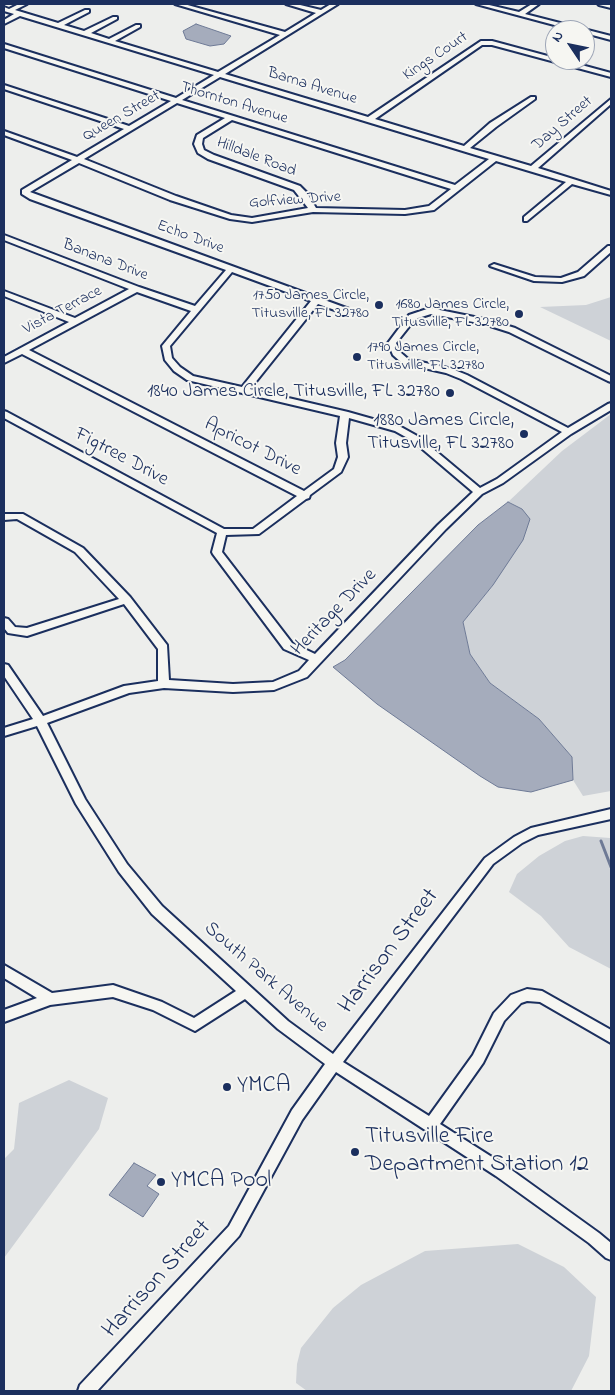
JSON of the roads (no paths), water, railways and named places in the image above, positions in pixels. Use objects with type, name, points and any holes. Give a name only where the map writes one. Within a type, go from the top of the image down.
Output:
[{"type":"street","points":[[6,10],[24,4]]},
{"type":"street","points":[[178,4],[285,34]]},
{"type":"street","points":[[289,4],[321,12]]},
{"type":"street","name":"Queen Street","points":[[25,192],[335,4]]},
{"type":"street","points":[[479,4],[545,20]]},
{"type":"street","points":[[521,14],[536,4]]},
{"type":"street","points":[[601,4],[611,6]]},
{"type":"street","name":"Barna Avenue","points":[[6,10],[534,168],[611,193]]},
{"type":"street","points":[[58,26],[87,11]]},
{"type":"street","points":[[4,22],[19,14]]},
{"type":"street","points":[[84,34],[115,18]]},
{"type":"street","points":[[110,41],[138,26]]},
{"type":"street","points":[[595,34],[611,38]]},
{"type":"street","name":"Kings Court","points":[[370,119],[481,43],[492,43],[611,75]]},
{"type":"street","name":"Thornton Avenue","points":[[4,46],[456,188]]},
{"type":"street","points":[[4,87],[129,128]]},
{"type":"street","points":[[466,148],[493,125],[533,98]]},
{"type":"street","name":"Day Street","points":[[534,168],[611,102]]},
{"type":"street","name":"Hilldale Road","points":[[231,117],[200,138],[198,144],[201,150],[212,157],[270,176],[297,188],[304,195],[313,210]]},
{"type":"street","name":"Golfview Drive","points":[[4,133],[78,159],[172,198],[230,217],[263,219],[313,210],[404,212],[430,208],[496,157]]},
{"type":"street","points":[[528,219],[572,180]]},
{"type":"street","name":"Echo Drive","points":[[25,192],[28,195],[346,311]]},
{"type":"street","name":"Banana Drive","points":[[4,237],[136,289],[197,310]]},
{"type":"street","points":[[494,266],[534,279],[562,280],[581,274],[611,248]]},
{"type":"street","points":[[231,269],[166,346],[168,358],[177,369],[190,378],[345,414],[398,429],[416,440],[479,492]]},
{"type":"street","name":"Vista Terrace","points":[[4,360],[136,289]]},
{"type":"street","points":[[6,296],[74,321]]},
{"type":"street","points":[[244,390],[316,300]]},
{"type":"street","points":[[568,432],[464,377],[449,371],[405,360],[396,352],[392,343],[412,317],[430,311],[446,313],[512,330],[611,379]]},
{"type":"street","name":"Apricot Drive","points":[[22,350],[306,496]]},
{"type":"street","name":"Heritage Drive","points":[[4,732],[128,689],[164,684],[233,688],[274,686],[303,674],[442,527],[479,492],[500,481],[568,432],[611,406]]},
{"type":"street","name":"Figtree Drive","points":[[4,414],[222,532],[254,532],[306,496],[338,470],[343,457],[341,443],[345,414]]},
{"type":"street","points":[[4,517],[19,516],[79,550],[126,600],[164,648],[164,684]]},
{"type":"street","points":[[222,532],[216,552],[288,646],[318,660]]},
{"type":"street","points":[[4,622],[12,630],[27,632],[126,600]]},
{"type":"street","name":"South Park Avenue","points":[[4,668],[40,721],[80,801],[123,868],[157,910],[283,1025],[334,1063],[502,1171],[594,1238],[611,1253]]},
{"type":"street","name":"Harrison Street","points":[[86,1391],[234,1231],[298,1116],[334,1063],[489,861],[518,840],[535,832],[561,824],[611,814]]},
{"type":"street","points":[[4,971],[50,1000]]},
{"type":"street","points":[[4,1016],[50,1000],[113,991],[157,1006],[195,1025],[245,992]]},
{"type":"street","points":[[430,1125],[478,1059],[499,1017],[516,999],[527,995],[542,997],[611,1037]]},
{"type":"water","points":[[196,24],[231,36],[224,44],[210,46],[186,39],[183,31]]},
{"type":"water","points":[[508,502],[522,509],[530,519],[523,540],[493,585],[463,622],[470,654],[490,683],[539,719],[572,757],[573,780],[531,792],[498,787],[480,776],[377,704],[333,667],[345,660],[478,525]]},
{"type":"water","points":[[134,1163],[156,1175],[147,1186],[159,1194],[143,1217],[109,1195]]},
{"type":"waterway","points":[[601,841],[611,867]]},
{"type":"place","name":"1750 James Circle, Titusville, FL 32780","points":[[379,305]]},
{"type":"place","name":"1680 James Circle, Titusville, FL 32780","points":[[519,314]]},
{"type":"place","name":"1790 James Circle, Titusville, FL 32780","points":[[357,357]]},
{"type":"place","name":"1840 James Circle, Titusville, FL 32780","points":[[450,393]]},
{"type":"place","name":"1880 James Circle, Titusville, FL 32780","points":[[524,434]]},
{"type":"place","name":"YMCA","points":[[227,1087]]},
{"type":"place","name":"Titusville Fire Department Station 12","points":[[355,1152]]},
{"type":"place","name":"YMCA Pool","points":[[161,1182]]}]
